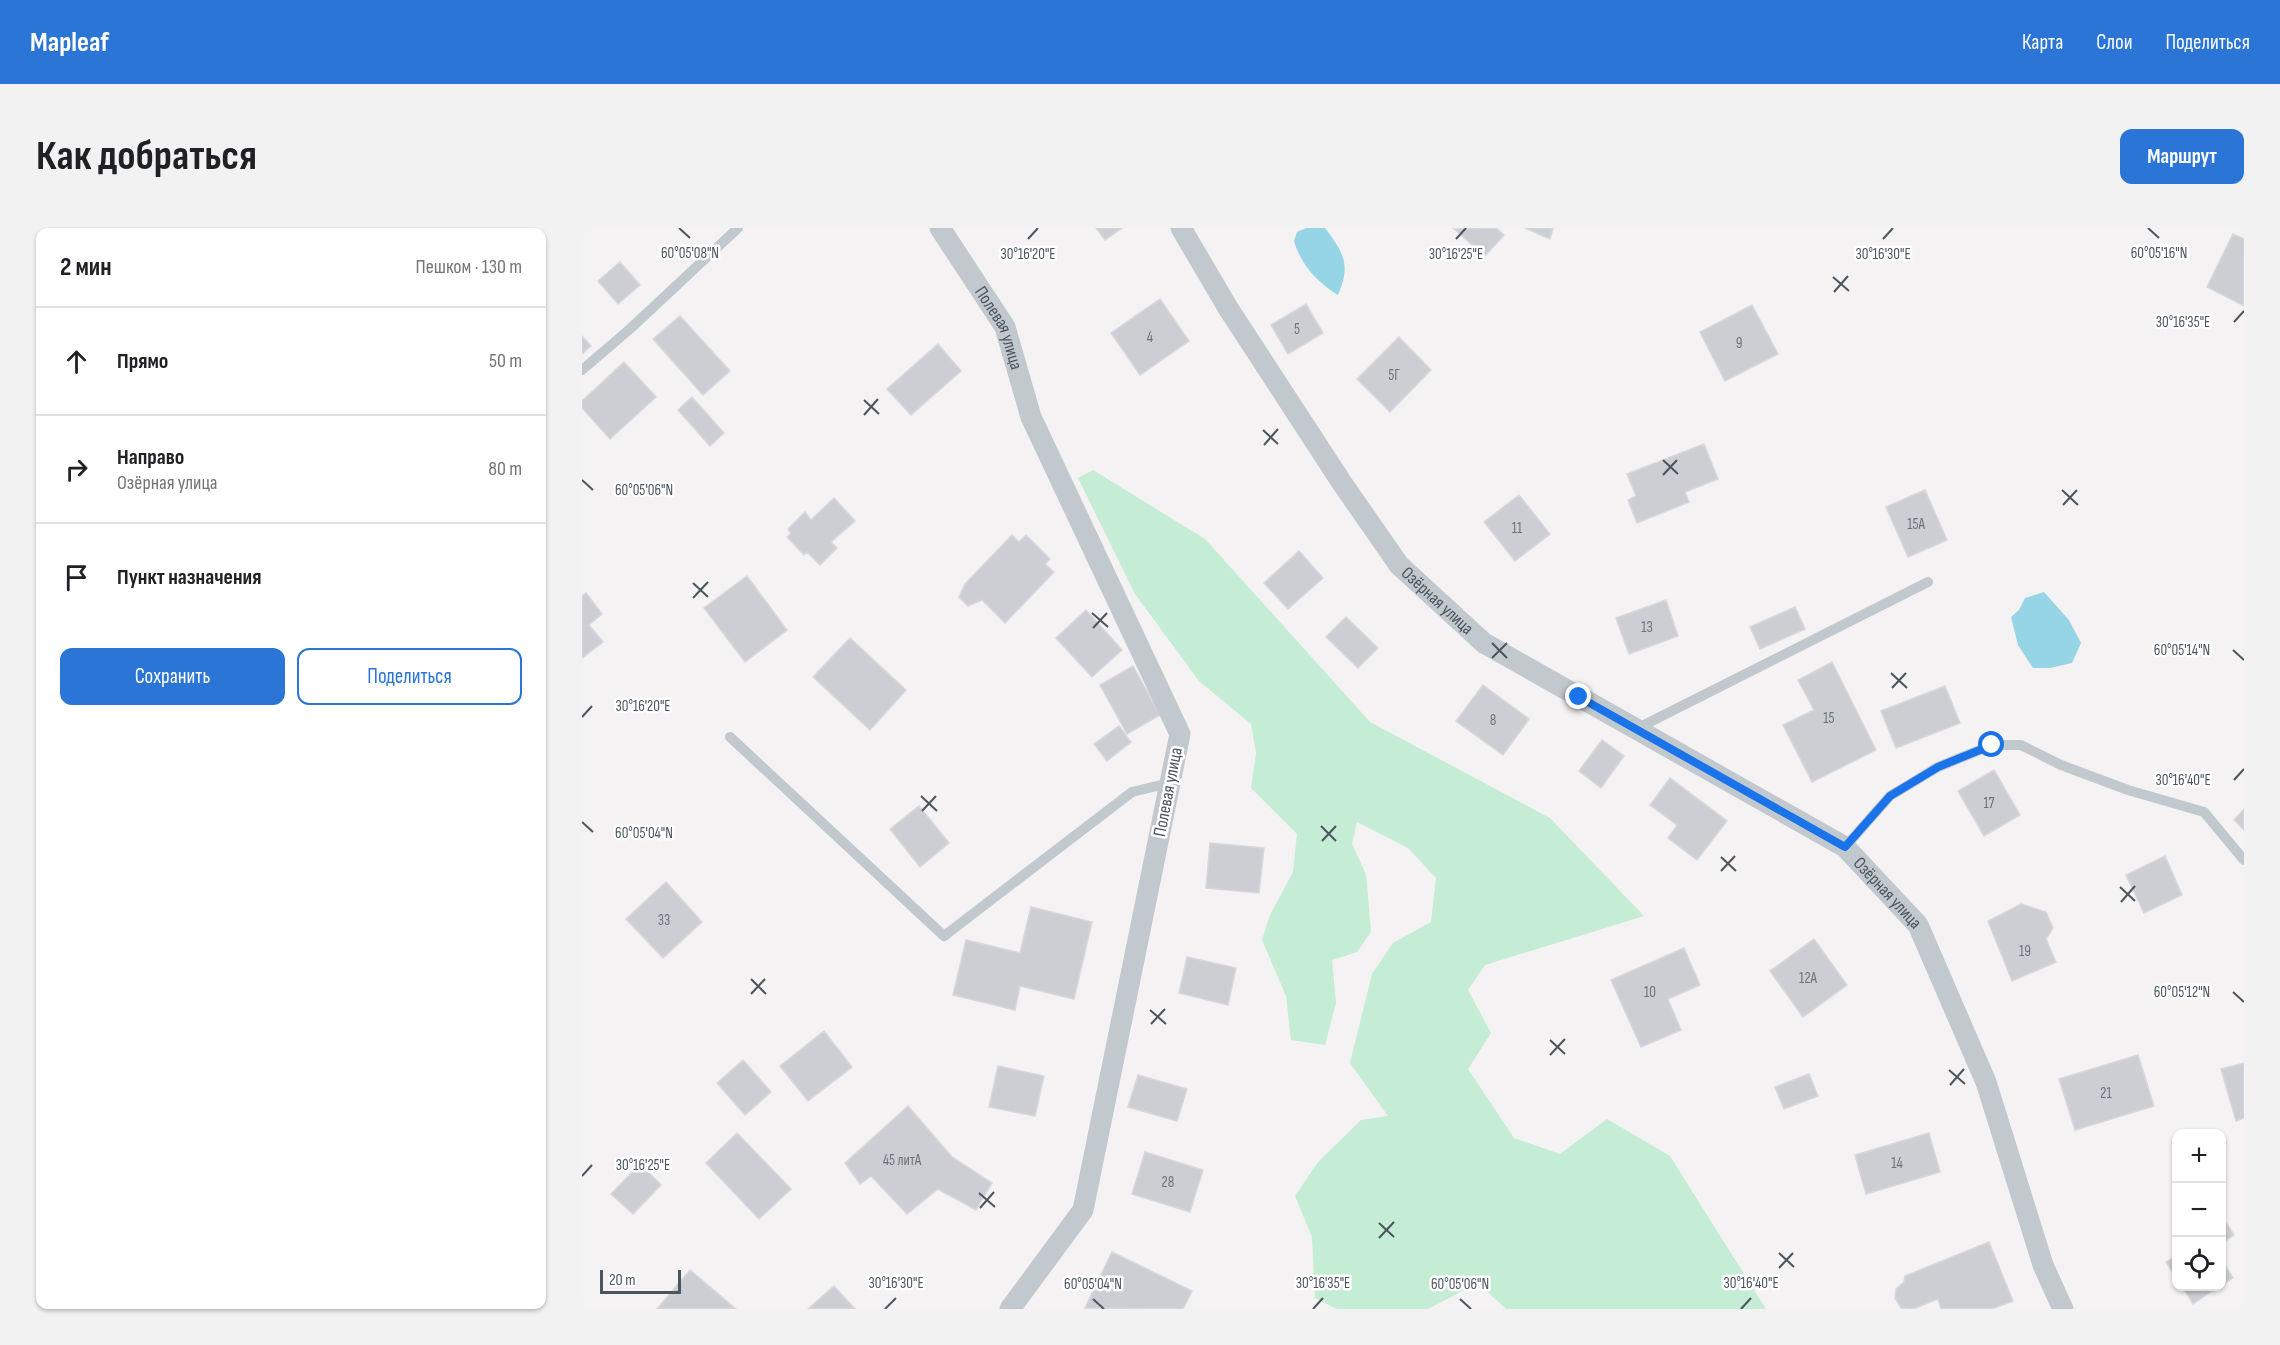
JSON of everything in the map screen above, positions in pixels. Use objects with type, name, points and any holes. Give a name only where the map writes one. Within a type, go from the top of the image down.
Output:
[{"type":"street","name":"Полевая улица","points":[[940,228],[1005,327],[1031,417],[1180,734],[1083,1210],[1010,1309]]},
{"type":"street","name":"Озёрная улица","points":[[1181,228],[1279,386],[1399,565],[1484,643],[1845,847],[1918,924],[1986,1082],[2043,1265],[2063,1309]]},
{"type":"lane","points":[[582,370],[738,228]]},
{"type":"lane","points":[[1636,729],[1928,582]]},
{"type":"lane","points":[[729,738],[944,936],[1132,792],[1169,783]]},
{"type":"lane","points":[[1845,847],[1890,796],[1938,767],[1992,745],[2021,745],[2061,765],[2128,790],[2205,812],[2244,860]]},
{"type":"green space","points":[[1093,470],[1205,539],[1370,722],[1550,818],[1644,916],[1485,965],[1468,990],[1491,1033],[1468,1069],[1514,1138],[1560,1154],[1607,1119],[1670,1156],[1766,1309],[1506,1309],[1478,1283],[1428,1309],[1337,1309],[1315,1298],[1312,1237],[1295,1196],[1318,1162],[1361,1120],[1388,1116],[1350,1063],[1372,974],[1393,943],[1431,922],[1436,878],[1408,848],[1357,822],[1352,844],[1366,874],[1371,932],[1357,952],[1332,960],[1336,1003],[1325,1045],[1291,1040],[1286,996],[1262,940],[1270,915],[1293,872],[1297,834],[1251,788],[1256,753],[1251,724],[1199,681],[1135,594],[1078,478]]},
{"type":"water","points":[[1306,228],[1325,228],[1341,252],[1345,267],[1338,295],[1317,279],[1305,265],[1297,250],[1294,241],[1297,232]]},
{"type":"water","points":[[2044,592],[2069,620],[2081,643],[2072,663],[2050,668],[2033,668],[2018,645],[2011,617],[2019,610],[2025,598]]},
{"type":"building","points":[[1096,228],[1122,228],[1105,240]]},
{"type":"building","points":[[1496,228],[1504,235],[1485,256],[1454,229]]},
{"type":"building","points":[[1525,228],[1553,228],[1550,239]]},
{"type":"building","points":[[2233,234],[2244,239],[2244,306],[2207,287]]},
{"type":"building","points":[[620,262],[640,285],[618,304],[598,281]]},
{"type":"building","points":[[1160,299],[1189,341],[1140,375],[1111,333]]},
{"type":"building","points":[[1306,304],[1323,333],[1288,354],[1271,325]]},
{"type":"building","points":[[1752,305],[1778,354],[1725,381],[1700,332]]},
{"type":"building","points":[[680,316],[730,371],[703,395],[653,339]]},
{"type":"building","points":[[582,336],[591,346],[582,354]]},
{"type":"building","points":[[1399,337],[1431,370],[1390,412],[1357,379]]},
{"type":"building","points":[[938,344],[961,371],[911,415],[887,389]]},
{"type":"building","points":[[624,362],[656,397],[610,439],[582,408],[582,401]]},
{"type":"building","points":[[692,397],[724,433],[710,446],[678,410]]},
{"type":"building","points":[[1704,444],[1718,479],[1685,492],[1689,502],[1637,523],[1628,500],[1636,496],[1627,474]]},
{"type":"building","points":[[1925,490],[1947,540],[1908,557],[1886,507]]},
{"type":"building","points":[[1519,495],[1550,534],[1515,561],[1484,522]]},
{"type":"building","points":[[834,498],[855,521],[831,542],[837,548],[820,565],[807,552],[804,555],[787,537],[791,533],[788,529],[805,512],[811,520]]},
{"type":"building","points":[[1012,535],[1019,542],[1026,535],[1050,559],[1045,564],[1054,572],[1005,623],[982,600],[968,606],[959,597],[965,584]]},
{"type":"building","points":[[1299,551],[1323,578],[1288,609],[1264,583]]},
{"type":"building","points":[[747,576],[787,630],[745,662],[704,608]]},
{"type":"building","points":[[586,593],[602,614],[589,625],[603,642],[582,658],[582,596]]},
{"type":"building","points":[[1666,600],[1678,636],[1629,654],[1616,618]]},
{"type":"building","points":[[1795,607],[1805,629],[1760,649],[1750,627]]},
{"type":"building","points":[[1086,610],[1122,650],[1092,677],[1056,638]]},
{"type":"building","points":[[1346,617],[1378,648],[1358,668],[1326,637]]},
{"type":"building","points":[[850,638],[906,690],[870,730],[813,677]]},
{"type":"building","points":[[1832,662],[1876,750],[1812,782],[1783,725],[1814,710],[1798,680]]},
{"type":"building","points":[[1133,666],[1160,715],[1127,734],[1100,685]]},
{"type":"building","points":[[1483,685],[1529,719],[1503,755],[1456,721]]},
{"type":"building","points":[[1945,686],[1960,723],[1896,748],[1881,711]]},
{"type":"building","points":[[1119,726],[1131,742],[1107,761],[1094,744]]},
{"type":"building","points":[[1602,740],[1624,756],[1601,788],[1579,771]]},
{"type":"building","points":[[1994,770],[2020,815],[1984,836],[1958,791]]},
{"type":"building","points":[[1670,778],[1727,821],[1697,860],[1668,838],[1677,825],[1650,805]]},
{"type":"building","points":[[919,806],[949,843],[920,867],[890,829]]},
{"type":"building","points":[[2244,809],[2244,830],[2234,820]]},
{"type":"building","points":[[1210,843],[1264,848],[1259,893],[1206,888]]},
{"type":"building","points":[[2165,856],[2182,895],[2144,913],[2126,875]]},
{"type":"building","points":[[666,882],[702,922],[663,958],[626,919]]},
{"type":"building","points":[[2021,904],[2046,912],[2053,928],[2046,939],[2056,962],[2012,981],[1988,921]]},
{"type":"building","points":[[1031,907],[1092,922],[1074,999],[1020,986],[1015,1010],[953,995],[966,940],[1020,953]]},
{"type":"building","points":[[1814,939],[1847,985],[1803,1017],[1770,971]]},
{"type":"building","points":[[1684,948],[1700,985],[1668,999],[1681,1030],[1641,1047],[1611,980]]},
{"type":"building","points":[[1187,957],[1236,968],[1228,1005],[1179,993]]},
{"type":"building","points":[[824,1031],[852,1067],[808,1101],[780,1066]]},
{"type":"building","points":[[2138,1055],[2154,1106],[2075,1130],[2059,1079]]},
{"type":"building","points":[[743,1060],[771,1092],[745,1115],[717,1083]]},
{"type":"building","points":[[2244,1063],[2244,1118],[2236,1121],[2221,1069]]},
{"type":"building","points":[[998,1066],[1044,1076],[1035,1116],[989,1107]]},
{"type":"building","points":[[1809,1074],[1818,1096],[1784,1109],[1775,1087]]},
{"type":"building","points":[[1138,1075],[1187,1089],[1177,1121],[1128,1107]]},
{"type":"building","points":[[908,1106],[952,1157],[992,1183],[976,1210],[938,1189],[907,1214],[871,1176],[860,1184],[845,1163]]},
{"type":"building","points":[[737,1133],[791,1189],[759,1219],[706,1163]]},
{"type":"building","points":[[1929,1133],[1940,1172],[1866,1194],[1855,1155]]},
{"type":"building","points":[[1145,1152],[1203,1170],[1190,1212],[1132,1194]]},
{"type":"building","points":[[640,1164],[661,1185],[633,1214],[611,1194]]},
{"type":"building","points":[[2226,1222],[2234,1235],[2226,1240]]},
{"type":"building","points":[[1989,1242],[2013,1301],[1992,1309],[1941,1309],[1938,1299],[1913,1309],[1901,1308],[1895,1298],[1896,1289],[1904,1282],[1905,1276]]},
{"type":"building","points":[[1112,1252],[1192,1291],[1183,1309],[1085,1308]]},
{"type":"building","points":[[2172,1258],[2172,1272],[2166,1262]]},
{"type":"building","points":[[2226,1267],[2233,1278],[2226,1282]]},
{"type":"building","points":[[690,1270],[736,1309],[657,1309]]},
{"type":"building","points":[[834,1286],[855,1309],[808,1309]]},
{"type":"building","points":[[2185,1291],[2212,1291],[2193,1304]]},
{"type":"route","points":[[1579,697],[1845,847],[1890,796],[1938,767],[1992,745]]}]
